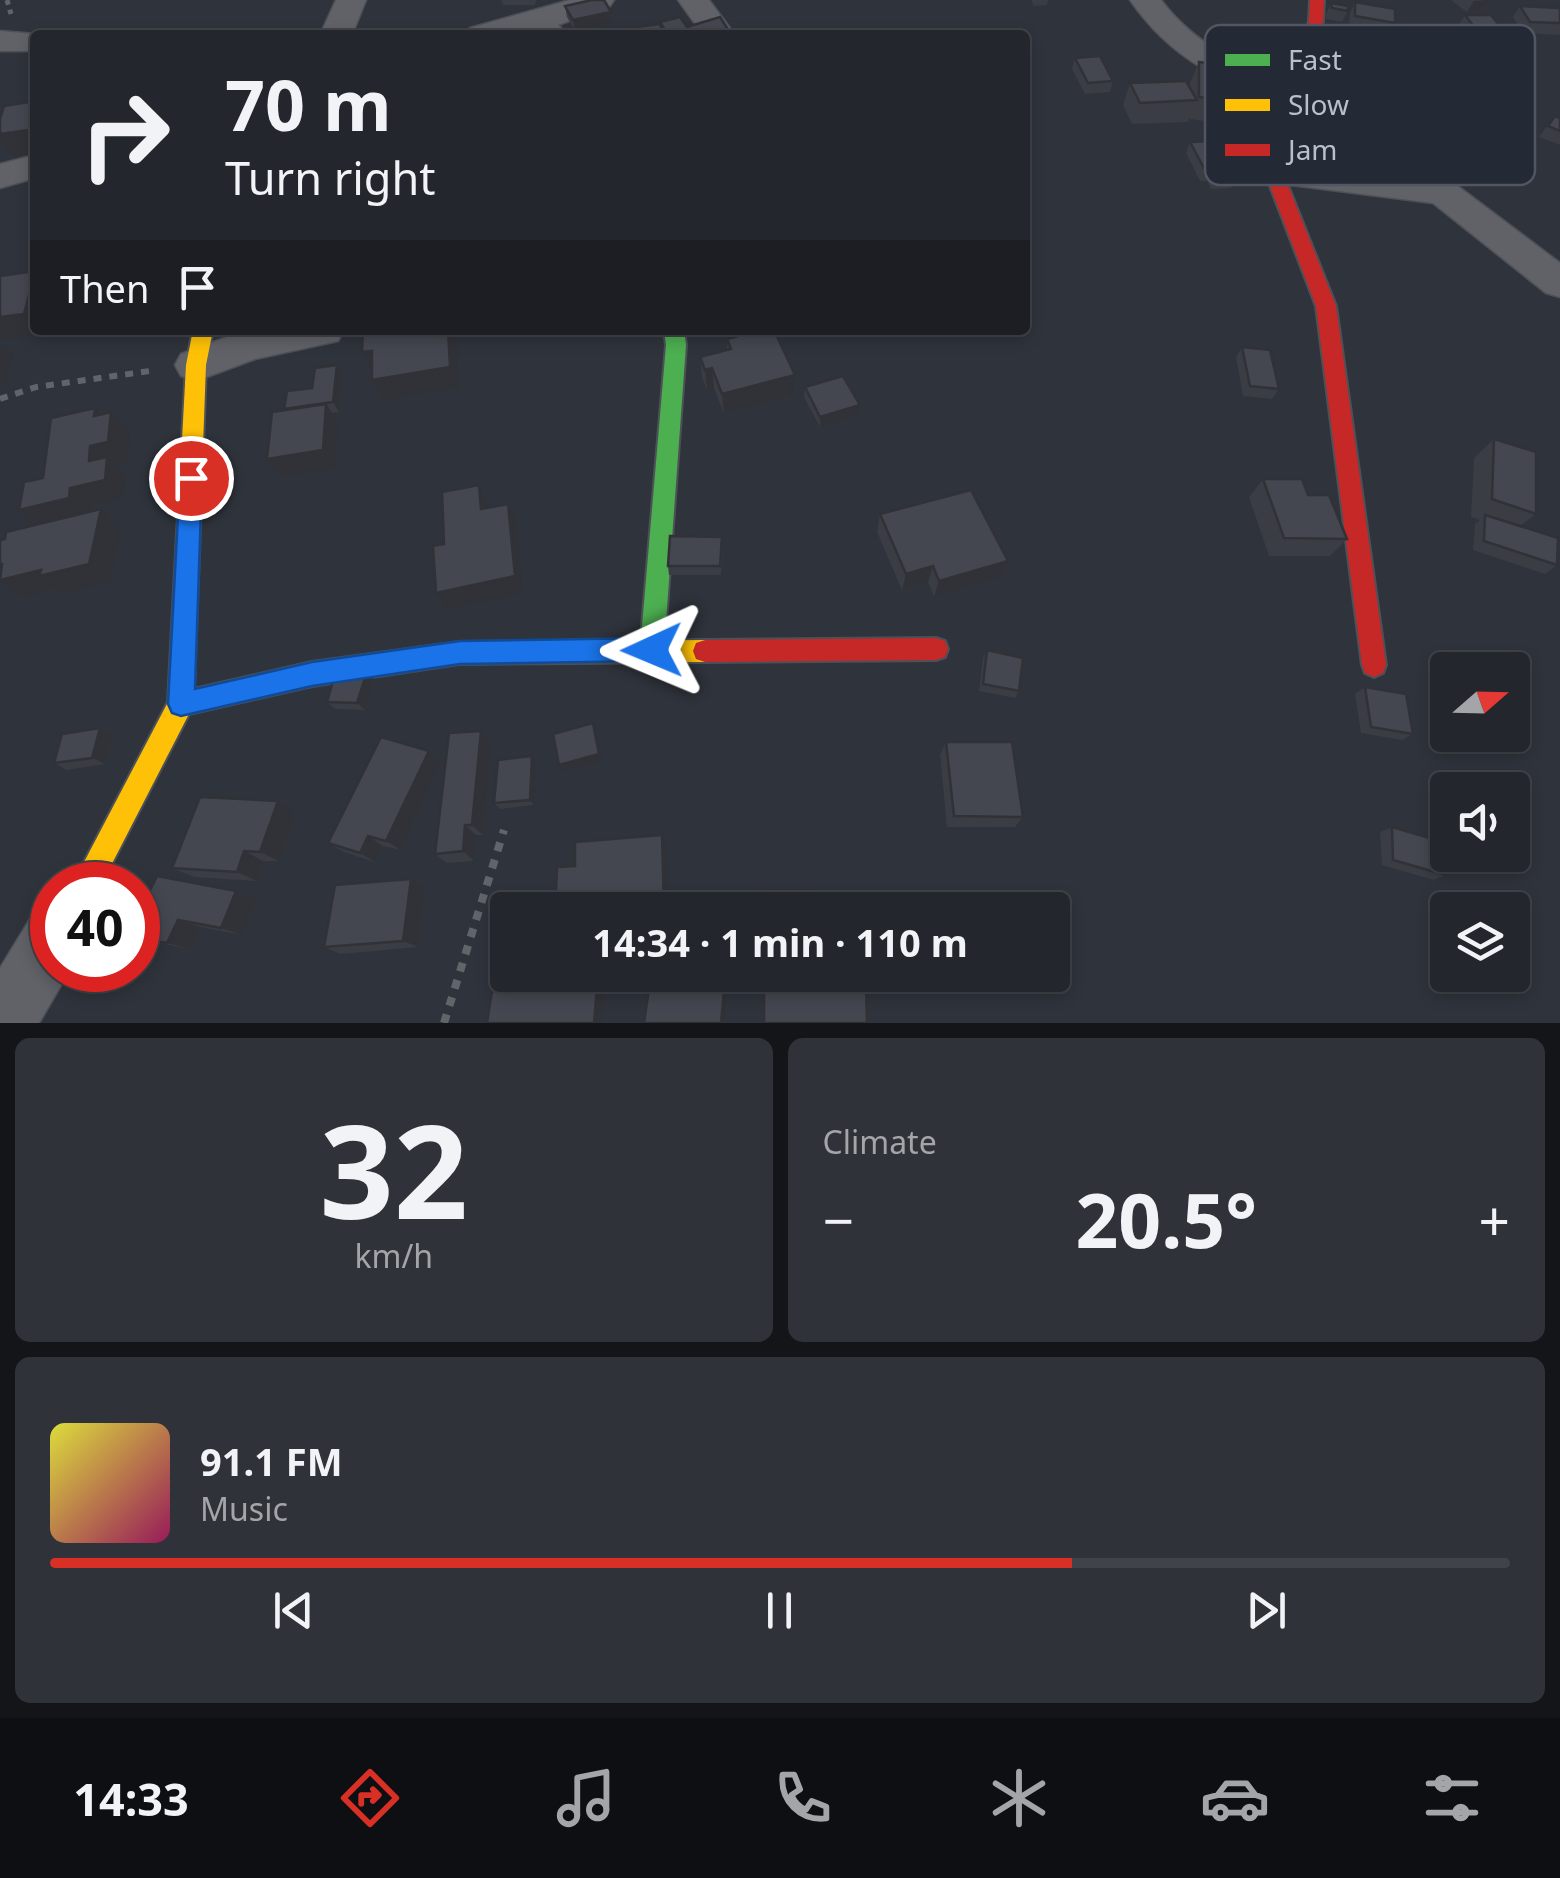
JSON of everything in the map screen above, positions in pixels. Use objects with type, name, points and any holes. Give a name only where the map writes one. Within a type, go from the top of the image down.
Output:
[{"type":"street","points":[[338,30],[351,0]]},
{"type":"street","points":[[540,30],[599,0]]},
{"type":"street","points":[[694,0],[715,30]]},
{"type":"street","points":[[1145,0],[1190,50],[1205,59]]},
{"type":"street","points":[[1315,25],[1317,0]]},
{"type":"street","points":[[0,41],[30,41]]},
{"type":"street","points":[[0,176],[30,167]]},
{"type":"street","points":[[1279,185],[1326,306],[1374,665]]},
{"type":"street","points":[[1380,185],[1442,192],[1462,203],[1523,258],[1560,283]]},
{"type":"street","points":[[98,862],[181,704],[200,348],[248,345],[298,335]]},
{"type":"street","points":[[652,650],[675,335]]},
{"type":"street","points":[[181,704],[312,674],[460,653],[936,649]]},
{"type":"street","points":[[3,1023],[30,978]]},
{"type":"path","points":[[0,399],[200,348]]},
{"type":"path","points":[[444,1023],[504,830]]},
{"type":"building","points":[[604,0],[611,12],[573,20],[565,6]]},
{"type":"building","points":[[1355,2],[1395,9],[1395,23],[1355,16]]},
{"type":"building","points":[[1331,3],[1348,6],[1348,11],[1332,8]]},
{"type":"building","points":[[1520,6],[1560,8],[1560,23],[1530,22]]},
{"type":"building","points":[[1465,15],[1491,15],[1499,25],[1473,25]]},
{"type":"building","points":[[680,17],[687,27],[720,17],[728,30],[665,30],[660,22]]},
{"type":"building","points":[[660,24],[662,30],[614,30]]},
{"type":"building","points":[[1100,56],[1113,81],[1088,83],[1075,58]]},
{"type":"building","points":[[1199,62],[1205,63],[1205,98],[1199,97]]},
{"type":"building","points":[[1186,81],[1197,100],[1140,103],[1130,83]]},
{"type":"building","points":[[30,102],[30,130],[0,134],[4,106]]},
{"type":"building","points":[[1555,116],[1560,118],[1560,131],[1548,126]]},
{"type":"building","points":[[1205,141],[1205,170],[1190,142]]},
{"type":"building","points":[[30,272],[24,314],[0,317],[0,276]]},
{"type":"building","points":[[363,335],[448,335],[450,367],[372,380],[372,351],[362,352]]},
{"type":"building","points":[[776,335],[795,375],[722,394],[712,368],[705,370],[700,357],[731,349],[727,339]]},
{"type":"building","points":[[1242,347],[1270,350],[1279,389],[1250,386]]},
{"type":"building","points":[[337,365],[333,402],[284,409],[287,391],[312,388],[315,368]]},
{"type":"building","points":[[843,376],[860,405],[820,417],[805,387]]},
{"type":"building","points":[[326,404],[323,450],[267,459],[272,412]]},
{"type":"building","points":[[95,408],[94,416],[111,412],[108,442],[90,446],[89,461],[107,457],[105,480],[70,488],[69,498],[19,510],[24,482],[43,478],[51,418]]},
{"type":"building","points":[[1494,439],[1536,452],[1536,514],[1492,499]]},
{"type":"building","points":[[1263,479],[1302,479],[1308,495],[1329,495],[1347,539],[1284,538]]},
{"type":"building","points":[[479,485],[481,509],[508,504],[515,576],[436,593],[433,546],[444,544],[442,492]]},
{"type":"building","points":[[971,490],[1008,561],[939,581],[933,566],[906,574],[880,514]]},
{"type":"building","points":[[101,509],[89,564],[0,580],[0,540],[5,539],[6,532]]},
{"type":"building","points":[[1485,515],[1558,538],[1557,565],[1484,541]]},
{"type":"building","points":[[670,536],[722,537],[720,566],[668,566]]},
{"type":"building","points":[[987,650],[1023,658],[1019,691],[983,684]]},
{"type":"building","points":[[336,670],[367,671],[357,703],[327,702]]},
{"type":"building","points":[[1365,687],[1406,694],[1413,734],[1371,727]]},
{"type":"building","points":[[593,723],[599,754],[559,765],[553,734]]},
{"type":"building","points":[[100,728],[92,758],[54,763],[62,734]]},
{"type":"building","points":[[481,731],[472,825],[465,825],[463,851],[435,854],[449,733]]},
{"type":"building","points":[[381,737],[429,751],[386,841],[368,836],[360,853],[328,843]]},
{"type":"building","points":[[946,742],[1012,742],[1023,817],[954,816]]},
{"type":"building","points":[[532,756],[530,800],[494,803],[498,760]]},
{"type":"building","points":[[200,797],[278,801],[260,852],[244,851],[237,872],[172,868]]},
{"type":"building","points":[[1392,827],[1430,838],[1430,870],[1393,860]]},
{"type":"building","points":[[662,835],[664,892],[556,892],[557,867],[575,866],[575,842]]},
{"type":"building","points":[[160,877],[236,891],[221,928],[178,920],[167,943],[160,942]]},
{"type":"building","points":[[411,879],[403,941],[324,947],[335,885]]},
{"type":"building","points":[[766,890],[846,892],[766,892]]},
{"type":"building","points":[[492,992],[597,992],[594,1023],[487,1023]]},
{"type":"building","points":[[649,992],[724,992],[721,1023],[644,1023]]},
{"type":"building","points":[[764,992],[866,992],[867,1023],[764,1023]]},
{"type":"traffic: fast","points":[[652,650],[675,335]]},
{"type":"traffic: slow","points":[[98,862],[181,704],[196,365],[202,335]]},
{"type":"traffic: slow","points":[[181,704],[312,674],[459,653],[705,651]]},
{"type":"traffic: jam","points":[[1315,25],[1317,0]]},
{"type":"traffic: jam","points":[[1279,185],[1326,306],[1374,665]]},
{"type":"traffic: jam","points":[[705,651],[936,649]]},
{"type":"route","points":[[191,478],[181,704],[312,674],[460,653],[652,650]]}]
